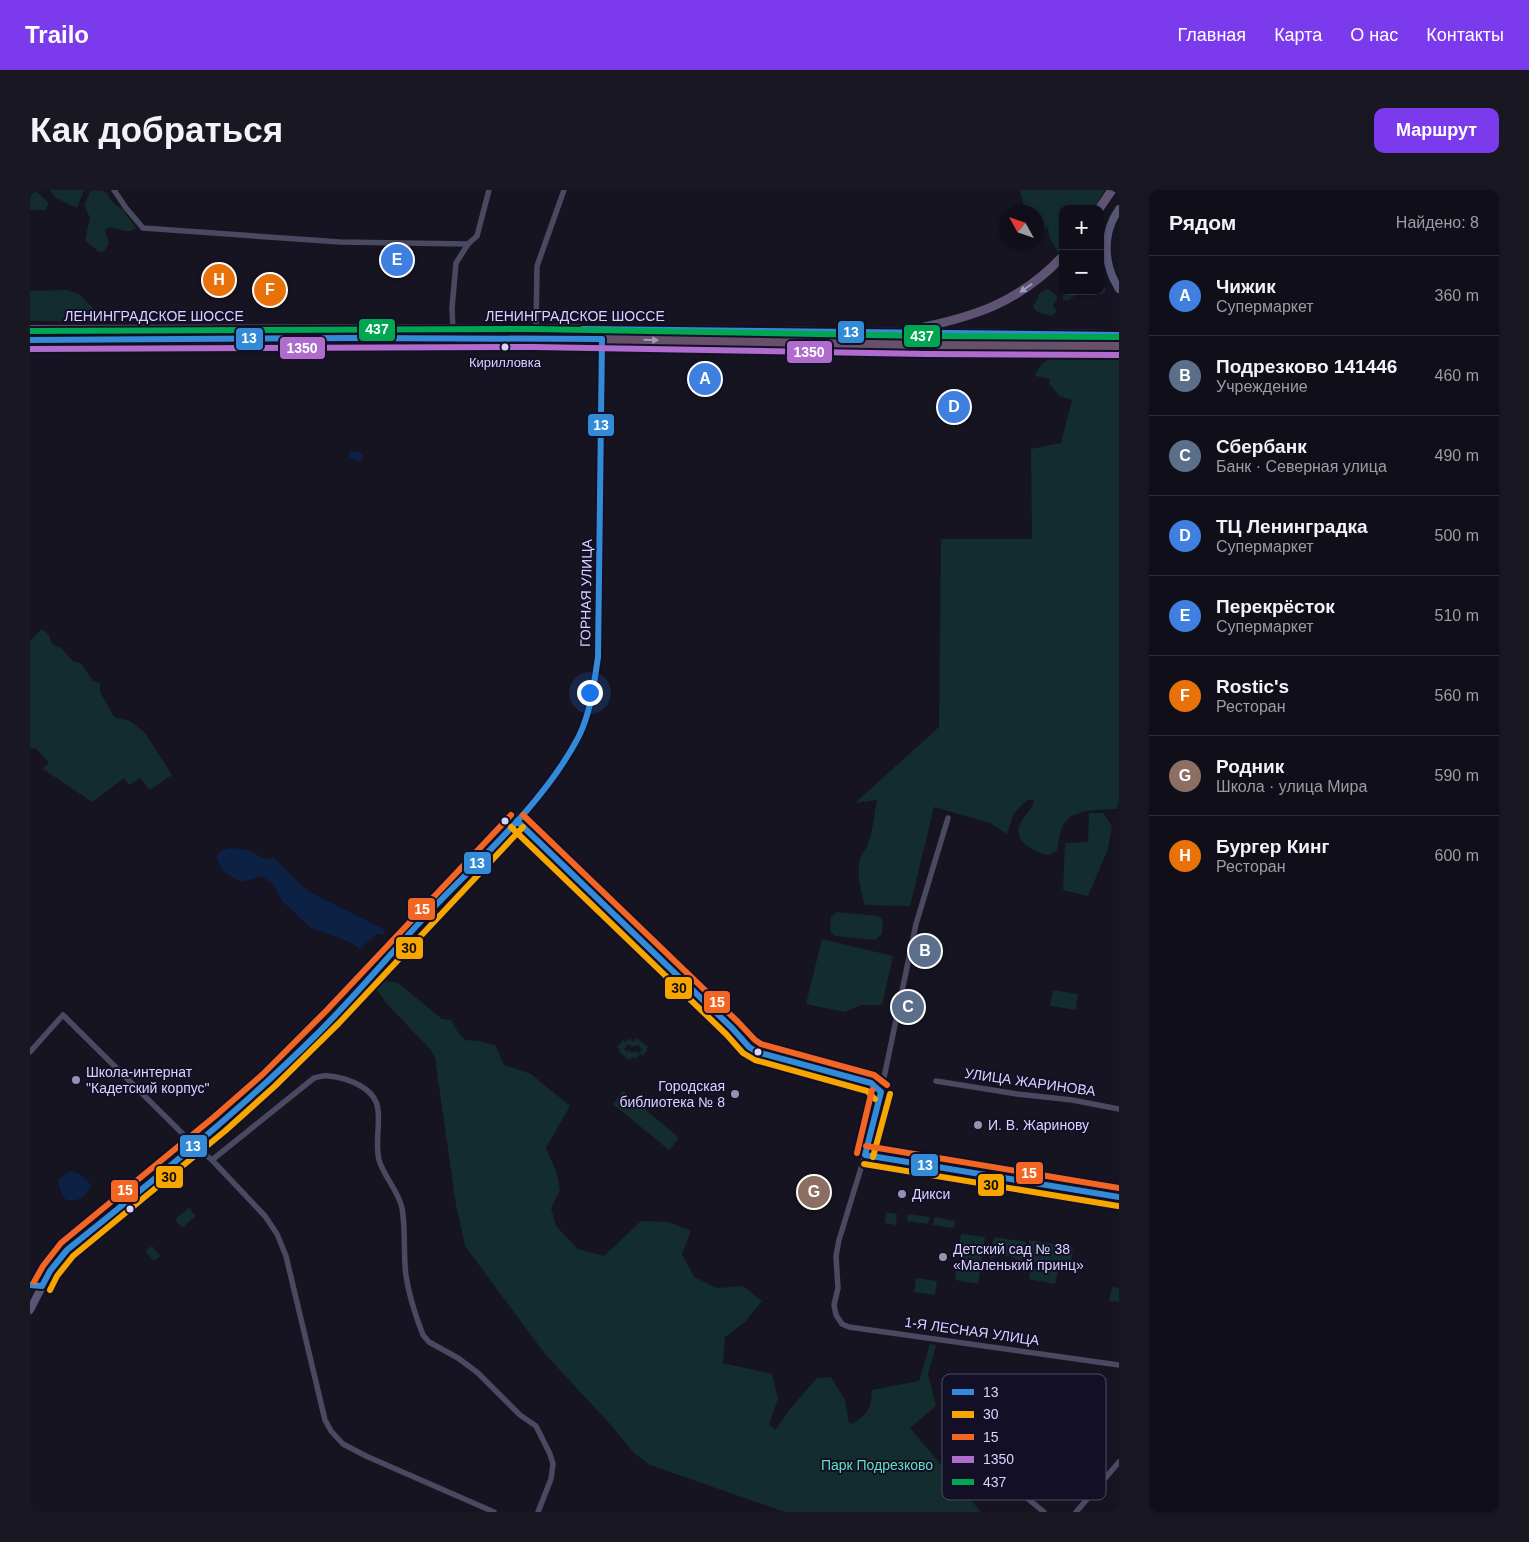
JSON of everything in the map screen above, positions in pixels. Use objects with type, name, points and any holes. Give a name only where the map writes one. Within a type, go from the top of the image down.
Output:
[{"type":"highway","name":"ЛЕНИНГРАДСКОЕ ШОССЕ","points":[[30,330],[536,329],[1119,335]]},
{"type":"highway","name":"ЛЕНИНГРАДСКОЕ ШОССЕ","points":[[30,340],[602,339],[891,345],[1093,346],[1119,348]]},
{"type":"main road","points":[[1102,205],[1112,190]]},
{"type":"main road","points":[[892,333],[956,320],[1001,303],[1033,284],[1059,260]]},
{"type":"street","points":[[114,190],[143,228],[340,242],[468,244]]},
{"type":"street","points":[[453,330],[452,308],[456,263],[468,244],[477,236],[489,190]]},
{"type":"street","points":[[536,329],[538,266],[564,190]]},
{"type":"street","points":[[1119,209],[1109,226],[1106,248],[1110,271],[1119,289]]},
{"type":"street","name":"ГОРНАЯ УЛИЦА","points":[[30,1310],[50,1271],[67,1250],[195,1146],[315,1036],[408,934],[516,821],[556,774],[570,752],[588,713],[596,679],[598,657],[602,339]]},
{"type":"street","points":[[948,818],[916,924],[875,1120],[864,1155],[1119,1197]]},
{"type":"street","points":[[516,821],[732,1028],[749,1047],[757,1052],[871,1083],[881,1092]]},
{"type":"street","points":[[30,1052],[63,1015],[256,1205],[277,1234],[286,1256],[323,1412],[330,1431],[343,1444],[494,1512]]},
{"type":"street","points":[[212,1160],[314,1078],[328,1075],[359,1084],[368,1091],[378,1109],[377,1146],[380,1162],[401,1206],[405,1232],[406,1276],[423,1335],[429,1342],[458,1358],[478,1373],[520,1415],[536,1426],[553,1464],[551,1479],[538,1512]]},
{"type":"street","name":"УЛИЦА ЖАРИНОВА","points":[[936,1081],[1017,1094],[1072,1100],[1119,1109]]},
{"type":"street","name":"1-Я ЛЕСНАЯ УЛИЦА","points":[[864,1155],[836,1256],[838,1288],[834,1305],[836,1315],[842,1324],[849,1327],[1119,1364]]},
{"type":"street","points":[[30,1285],[42,1286]]},
{"type":"street","points":[[1106,1478],[1118,1465]]},
{"type":"street","points":[[1029,1500],[1044,1512]]},
{"type":"street","points":[[1076,1512],[1087,1500]]},
{"type":"green space","points":[[30,190],[35,190],[49,203],[45,210],[30,210]]},
{"type":"green space","points":[[50,190],[84,190],[77,208],[56,198]]},
{"type":"green space","points":[[93,190],[107,193],[112,202],[123,210],[136,228],[126,231],[109,227],[105,230],[109,243],[104,251],[99,252],[85,240],[90,218],[84,205],[90,192]]},
{"type":"green space","points":[[1020,190],[1105,190],[1096,205],[1059,205],[1058,253],[1049,236],[1048,227],[1044,230],[1044,205],[1023,205]]},
{"type":"green space","points":[[1048,289],[1058,297],[1053,306],[1057,311],[1052,316],[1039,312],[1033,307],[1040,293]]},
{"type":"green space","points":[[67,290],[79,294],[102,318],[102,321],[30,321],[30,291]]},
{"type":"green space","points":[[1063,295],[1076,295],[1069,300],[1063,300]]},
{"type":"green space","points":[[1071,355],[1119,357],[1119,798],[1117,809],[1081,812],[1068,819],[1062,827],[1057,851],[1048,855],[1031,849],[1019,836],[1020,824],[1032,807],[1034,800],[1027,800],[1014,813],[1007,834],[990,823],[934,807],[910,906],[865,905],[859,883],[859,865],[871,835],[877,800],[855,803],[939,727],[941,539],[1032,539],[1031,449],[1061,443],[1072,400],[1059,396],[1049,383],[1050,379],[1035,376],[1041,365],[1045,362],[1054,358]]},
{"type":"green space","points":[[42,629],[49,635],[52,644],[61,648],[73,661],[82,664],[92,680],[100,683],[100,692],[114,717],[130,721],[145,733],[172,775],[150,790],[140,778],[129,785],[124,778],[92,802],[43,769],[49,762],[36,749],[30,748],[30,641]]},
{"type":"green space","points":[[1089,813],[1103,813],[1112,826],[1108,849],[1088,896],[1063,890],[1065,843],[1088,842]]},
{"type":"green space","points":[[837,912],[878,916],[882,921],[882,934],[875,940],[835,936],[830,930],[831,917]]},
{"type":"green space","points":[[822,939],[893,956],[882,1005],[861,1005],[845,1012],[806,1004]]},
{"type":"green space","name":"Парк Подрезково","points":[[386,981],[398,983],[442,1019],[451,1020],[465,1040],[495,1045],[504,1065],[531,1074],[570,1106],[546,1148],[556,1171],[560,1190],[551,1208],[556,1226],[578,1249],[604,1256],[641,1221],[668,1222],[691,1231],[682,1254],[694,1277],[717,1288],[743,1286],[762,1301],[745,1322],[725,1337],[723,1363],[772,1374],[778,1399],[769,1424],[775,1430],[790,1409],[817,1378],[831,1377],[845,1400],[849,1423],[853,1424],[868,1410],[872,1390],[919,1381],[930,1344],[936,1345],[928,1374],[936,1406],[910,1428],[942,1466],[942,1500],[971,1500],[981,1512],[785,1512],[650,1465],[634,1453],[545,1354],[465,1246],[456,1205],[435,1058],[430,1049],[387,1004],[374,986]]},
{"type":"green space","points":[[1053,990],[1078,994],[1076,1010],[1050,1006]]},
{"type":"green space","points":[[629,1038],[633,1042],[637,1038],[648,1047],[647,1051],[643,1056],[640,1054],[636,1059],[633,1057],[629,1060],[618,1051],[620,1049],[617,1047],[623,1040],[626,1042]],"holes":[[[628,1044],[632,1047],[638,1045],[642,1049],[639,1053],[634,1051],[632,1053],[628,1050],[627,1052],[624,1049]]]},
{"type":"green space","points":[[623,1091],[679,1138],[669,1150],[613,1104]]},
{"type":"green space","points":[[189,1208],[196,1216],[182,1228],[175,1219]]},
{"type":"green space","points":[[886,1212],[897,1214],[896,1225],[885,1223]]},
{"type":"green space","points":[[908,1214],[930,1217],[928,1224],[907,1221]]},
{"type":"green space","points":[[934,1217],[955,1221],[954,1228],[933,1225]]},
{"type":"green space","points":[[961,1234],[985,1237],[983,1250],[974,1249],[974,1241],[972,1248],[959,1246]]},
{"type":"green space","points":[[994,1237],[1026,1242],[1022,1262],[1010,1256],[990,1257]]},
{"type":"green space","points":[[1029,1240],[1073,1247],[1070,1268],[1026,1261]]},
{"type":"green space","points":[[152,1246],[160,1256],[154,1261],[145,1251]]},
{"type":"green space","points":[[961,1251],[982,1254],[981,1266],[960,1263]]},
{"type":"green space","points":[[956,1267],[980,1271],[978,1284],[955,1280]]},
{"type":"green space","points":[[1031,1267],[1058,1271],[1055,1284],[1029,1279]]},
{"type":"green space","points":[[916,1278],[937,1281],[935,1295],[914,1292]]},
{"type":"green space","points":[[1112,1287],[1119,1288],[1119,1302],[1109,1301]]},
{"type":"water","points":[[355,451],[364,456],[360,462],[348,458],[350,452]]},
{"type":"water","points":[[233,848],[248,850],[265,859],[274,858],[308,891],[385,930],[384,935],[376,934],[360,949],[350,942],[311,928],[282,901],[275,887],[262,876],[242,882],[222,869],[217,855],[222,850]]},
{"type":"water","points":[[70,1171],[82,1176],[91,1186],[84,1196],[75,1200],[66,1200],[60,1190],[58,1180]]},
{"type":"transit line","name":"437","points":[[30,331],[533,329],[926,336],[1119,337]]},
{"type":"transit line","name":"13","points":[[583,329],[1119,335]]},
{"type":"transit line","name":"13","points":[[30,340],[602,339],[598,657],[592,697],[586,717],[579,736],[565,760],[550,782],[513,826],[435,906],[313,1038],[223,1121],[67,1250],[50,1271],[42,1286],[30,1285]]},
{"type":"transit line","name":"1350","points":[[30,349],[533,347],[926,354],[1119,355]]},
{"type":"transit line","name":"15","points":[[34,1282],[43,1266],[61,1243],[214,1117],[263,1074],[326,1011],[511,815]]},
{"type":"transit line","name":"15","points":[[523,815],[755,1040],[761,1044],[874,1075],[887,1085]]},
{"type":"transit line","name":"13","points":[[517,821],[732,1028],[749,1047],[757,1052],[871,1083],[881,1092],[865,1155],[1119,1197]]},
{"type":"transit line","name":"30","points":[[511,827],[726,1034],[743,1053],[755,1060],[867,1091],[875,1099]]},
{"type":"transit line","name":"30","points":[[50,1290],[57,1276],[73,1256],[225,1131],[275,1086],[339,1023],[523,827]]},
{"type":"transit line","name":"15","points":[[857,1153],[872,1090]]},
{"type":"transit line","name":"30","points":[[873,1157],[890,1094]]},
{"type":"transit line","name":"15","points":[[866,1146],[1119,1188]]},
{"type":"transit line","name":"30","points":[[864,1164],[1118,1206]]},
{"type":"place","name":"Перекрёсток","points":[[397,260]]},
{"type":"place","name":"Бургер Кинг","points":[[219,280]]},
{"type":"place","name":"Rostic's","points":[[270,290]]},
{"type":"place","name":"Кирилловка","points":[[505,347]]},
{"type":"place","name":"Чижик","points":[[705,379]]},
{"type":"place","name":"ТЦ Ленинградка","points":[[954,407]]},
{"type":"place","name":"Подрезково 141446","points":[[925,951]]},
{"type":"place","name":"Сбербанк","points":[[908,1007]]},
{"type":"place","name":"Школа-интернат \"Кадетский корпус\"","points":[[76,1080]]},
{"type":"place","name":"Городская библиотека № 8","points":[[735,1094]]},
{"type":"place","name":"И. В. Жаринову","points":[[978,1125]]},
{"type":"place","name":"Родник","points":[[814,1192]]},
{"type":"place","name":"Дикси","points":[[902,1194]]},
{"type":"place","name":"Детский сад № 38 «Маленький принц»","points":[[943,1257]]}]
